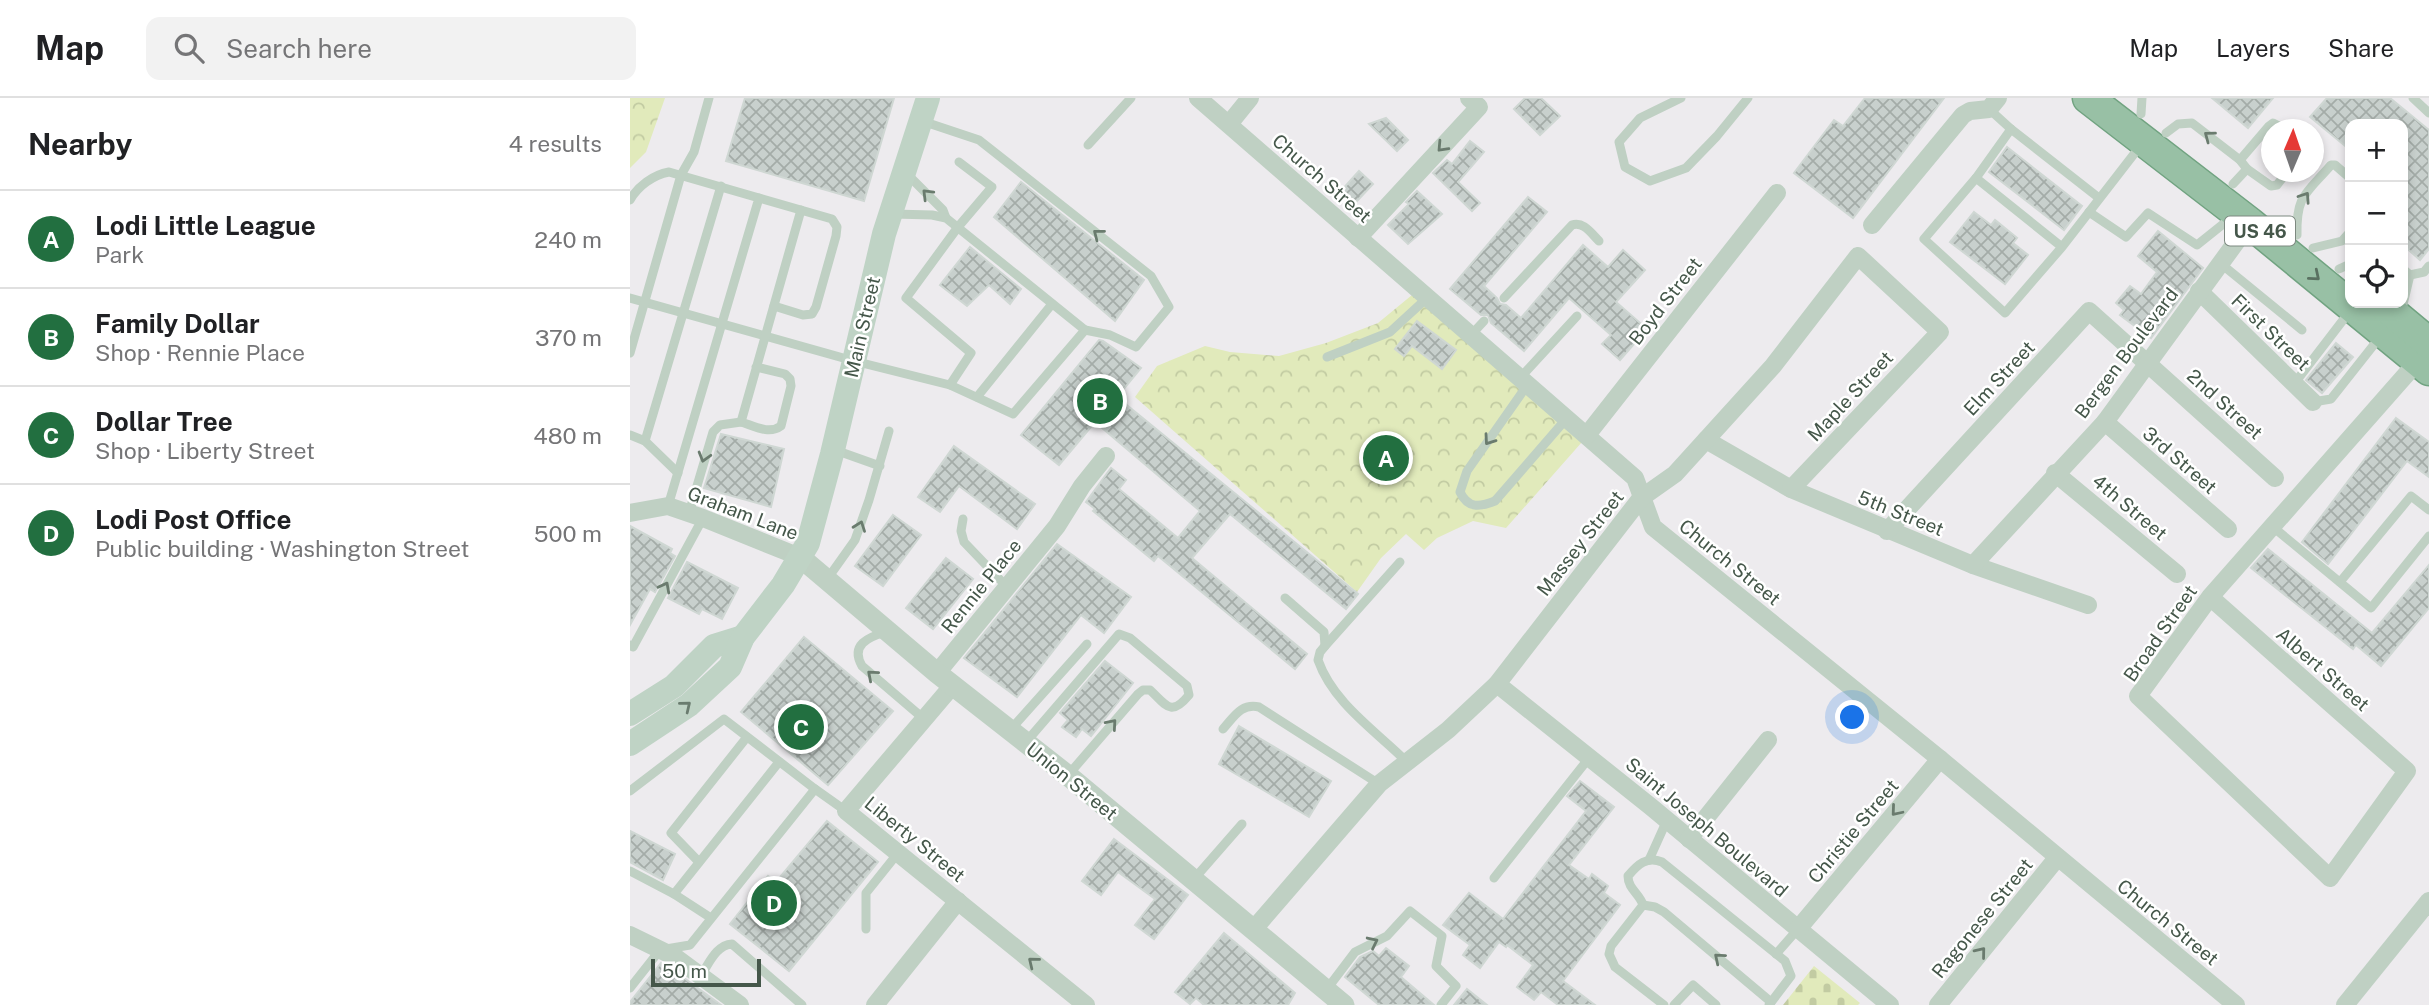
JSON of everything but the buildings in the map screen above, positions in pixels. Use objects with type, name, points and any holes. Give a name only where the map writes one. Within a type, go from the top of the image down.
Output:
[{"type":"highway","name":"US 46","points":[[2088,98],[2142,117],[2241,190],[2305,241],[2345,278]]},
{"type":"highway","name":"US 46","points":[[2241,190],[2345,279]]},
{"type":"highway","name":"US 46","points":[[2377,308],[2425,358]]},
{"type":"main road","name":"Main Street","points":[[630,744],[689,705],[730,667],[743,637],[777,594],[808,543],[890,214],[924,109]]},
{"type":"main road","points":[[630,714],[674,686],[714,646],[743,637]]},
{"type":"street","name":"Church Street","points":[[1198,98],[1635,478],[1653,527],[1940,759],[2236,1005]]},
{"type":"street","points":[[1229,124],[1250,98]]},
{"type":"street","points":[[1358,238],[1479,107],[1469,98]]},
{"type":"street","points":[[1872,225],[1963,115],[1994,103]]},
{"type":"street","name":"Bergen Boulevard","points":[[1973,565],[2105,422],[2220,263],[2241,190]]},
{"type":"street","name":"Boyd Street","points":[[1587,435],[1777,193]]},
{"type":"street","name":"Massey Street","points":[[1253,930],[1379,784],[1448,730],[1497,684],[1641,498],[1675,474],[1773,366],[1858,256],[1940,332]]},
{"type":"street","name":"First Street","points":[[2199,291],[2313,402]]},
{"type":"street","name":"Elm Street","points":[[1888,531],[2089,311],[2147,363]]},
{"type":"street","name":"Maple Street","points":[[1791,489],[1940,332]]},
{"type":"street","name":"Broad Street","points":[[2407,771],[2330,878],[2138,696],[2210,597],[2425,358]]},
{"type":"street","name":"2nd Street","points":[[2147,363],[2274,478]]},
{"type":"street","name":"3rd Street","points":[[2105,422],[2228,529]]},
{"type":"street","name":"5th Street","points":[[1706,440],[1791,489],[1888,531],[1973,565],[2088,605]]},
{"type":"street","name":"Rennie Place","points":[[945,679],[1007,587],[1057,526],[1082,486],[1106,456]]},
{"type":"street","name":"4th Street","points":[[2056,473],[2177,575]]},
{"type":"street","name":"Graham Lane","points":[[630,513],[668,506],[800,557]]},
{"type":"street","name":"Union Street","points":[[800,557],[1344,1005]]},
{"type":"street","name":"Albert Street","points":[[2210,597],[2407,771]]},
{"type":"street","name":"Liberty Street","points":[[945,679],[923,719],[846,811],[1086,1005]]},
{"type":"street","name":"Saint Joseph Boulevard","points":[[1497,684],[1798,929],[1879,1002]]},
{"type":"street","points":[[1689,839],[1768,740]]},
{"type":"street","name":"Christie Street","points":[[1798,929],[1940,759]]},
{"type":"street","name":"Ragonese Street","points":[[1938,1005],[2057,858]]},
{"type":"street","points":[[875,1005],[958,901]]},
{"type":"street","points":[[2345,1005],[2429,901]]},
{"type":"street","points":[[630,935],[701,975],[740,1005]]},
{"type":"lane","points":[[630,354],[681,175],[694,152],[709,98]]},
{"type":"lane","points":[[1088,145],[1131,98]]},
{"type":"lane","points":[[1681,98],[1640,118],[1619,142],[1625,167],[1650,181],[1686,168],[1748,98]]},
{"type":"lane","points":[[2413,98],[2429,113]]},
{"type":"lane","points":[[1994,103],[2011,129],[2099,198]]},
{"type":"lane","points":[[890,214],[946,218],[1085,330],[1110,335],[1136,347],[1169,307],[1151,276],[979,140],[924,109]]},
{"type":"lane","points":[[2011,129],[1976,178],[1924,239],[2006,313],[2099,198],[2142,117],[2178,124],[2192,123],[2241,190]]},
{"type":"lane","points":[[2089,212],[2126,237],[2148,213],[2197,245],[2241,190],[2261,144]]},
{"type":"lane","points":[[950,384],[971,353],[906,298],[958,227],[992,187],[959,162]]},
{"type":"lane","points":[[2345,174],[2335,165],[2331,165],[2301,200],[2297,212],[2305,241],[2343,242],[2345,239]]},
{"type":"lane","points":[[904,171],[943,210],[946,218]]},
{"type":"lane","points":[[630,200],[635,191],[659,174],[669,173],[832,219],[837,227],[836,236],[816,307],[811,314],[803,315],[774,306]]},
{"type":"lane","points":[[1976,178],[2062,247]]},
{"type":"lane","points":[[2241,190],[2272,186],[2279,182]]},
{"type":"lane","points":[[645,441],[721,186]]},
{"type":"lane","points":[[668,506],[759,198]]},
{"type":"lane","points":[[741,422],[801,210]]},
{"type":"lane","points":[[1504,298],[1572,225],[1584,226],[1599,241]]},
{"type":"lane","points":[[2220,263],[2302,330]]},
{"type":"lane","points":[[2408,272],[2424,272],[2429,266]]},
{"type":"lane","points":[[630,298],[854,361],[950,384],[1013,414],[1085,330]]},
{"type":"lane","points":[[1327,357],[1390,332],[1427,298]]},
{"type":"lane","points":[[977,397],[1052,303]]},
{"type":"lane","points":[[2294,384],[2355,308]]},
{"type":"lane","points":[[2313,402],[2331,399],[2361,308]]},
{"type":"lane","points":[[1567,418],[1495,501],[1473,506],[1464,500],[1462,482],[1467,471],[1524,381],[1577,316]]},
{"type":"lane","points":[[1471,335],[1484,321]]},
{"type":"lane","points":[[632,646],[696,515],[713,432],[720,425],[741,422],[769,431],[781,426],[791,386],[790,379],[785,374],[757,366]]},
{"type":"lane","points":[[827,580],[855,540],[890,431]]},
{"type":"lane","points":[[630,435],[645,441],[678,473]]},
{"type":"lane","points":[[833,450],[880,466]]},
{"type":"lane","points":[[2340,582],[2411,496],[2429,510]]},
{"type":"lane","points":[[963,519],[961,531],[964,542],[1007,587]]},
{"type":"lane","points":[[2273,527],[2371,608],[2429,536]]},
{"type":"lane","points":[[1400,562],[1325,646],[1318,660],[1332,687],[1348,707],[1407,762]]},
{"type":"lane","points":[[1285,598],[1324,632],[1325,646]]},
{"type":"lane","points":[[888,631],[866,639],[860,645],[858,659],[862,666],[923,719]]},
{"type":"lane","points":[[1018,736],[1119,634],[1130,638],[1187,685],[1189,695],[1179,707],[1174,708],[1169,708],[1150,690],[1143,690],[1068,776]]},
{"type":"lane","points":[[1018,736],[1087,644]]},
{"type":"lane","points":[[1223,729],[1242,708],[1250,705],[1259,707],[1379,784]]},
{"type":"lane","points":[[630,791],[724,719],[846,811]]},
{"type":"lane","points":[[699,862],[671,833],[747,737]]},
{"type":"lane","points":[[1494,878],[1589,758]]},
{"type":"lane","points":[[674,894],[779,761]]},
{"type":"lane","points":[[630,988],[660,950],[690,945],[815,789]]},
{"type":"lane","points":[[1649,860],[1667,820]]},
{"type":"lane","points":[[1193,880],[1242,824]]},
{"type":"lane","points":[[866,929],[866,894],[898,853]]},
{"type":"lane","points":[[1643,905],[1664,912],[1770,1004],[1791,976],[1785,961],[1662,862],[1649,860],[1642,862],[1629,876],[1630,886],[1642,899],[1643,905],[1611,946],[1609,954],[1615,967],[1664,1005]]},
{"type":"lane","points":[[630,870],[711,918]]},
{"type":"lane","points":[[1326,990],[1355,952],[1387,936],[1410,911],[1442,936],[1436,966],[1457,986],[1441,1005]]},
{"type":"lane","points":[[1776,954],[1798,929]]},
{"type":"lane","points":[[701,975],[718,951],[732,944],[802,1005]]},
{"type":"lane","points":[[1674,1005],[1693,985],[1716,1005]]},
{"type":"green space","points":[[630,98],[665,98],[646,152],[630,168]]},
{"type":"green space","points":[[1412,295],[1582,442],[1506,528],[1473,521],[1437,538],[1424,550],[1406,534],[1381,558],[1357,592],[1135,397],[1157,366],[1205,346],[1230,352],[1279,356],[1326,343],[1378,323]]},
{"type":"green space","points":[[1814,966],[1860,1003],[1783,1005]]},
{"type":"place","name":"Family Dollar","points":[[1100,401]]},
{"type":"place","name":"Lodi Little League","points":[[1386,458]]},
{"type":"place","name":"Dollar Tree","points":[[801,727]]},
{"type":"place","name":"Lodi Post Office","points":[[774,903]]}]
